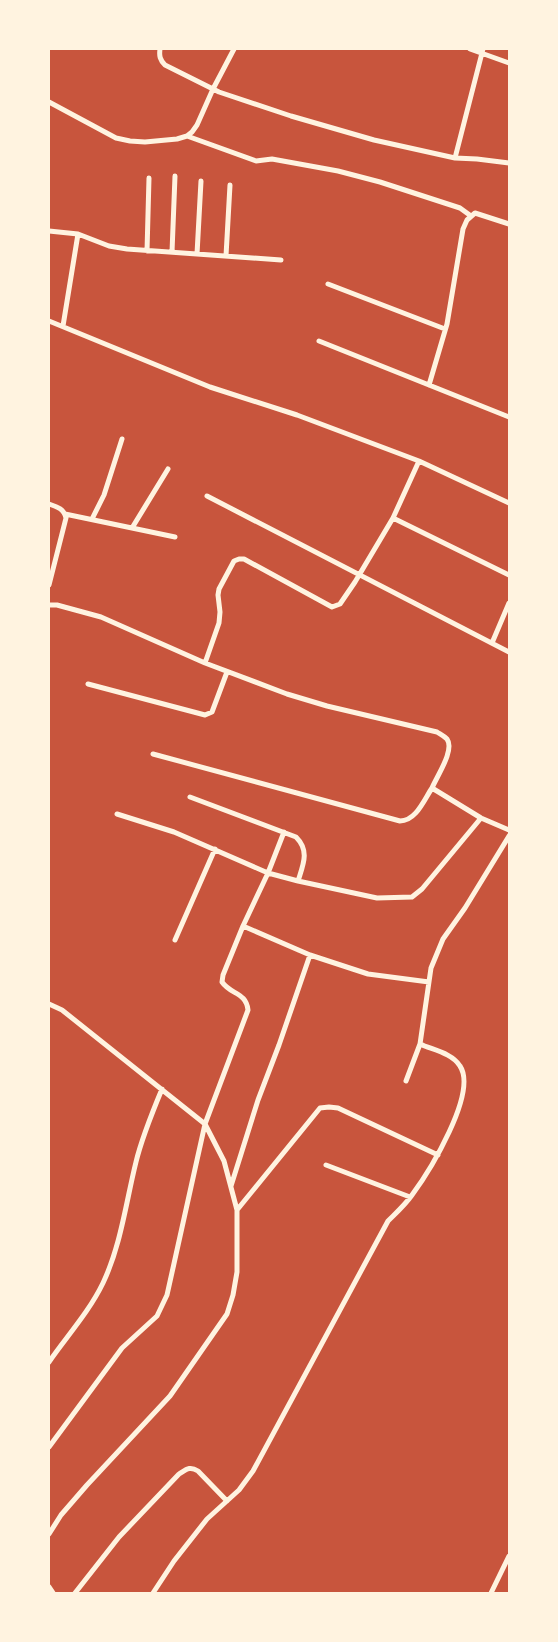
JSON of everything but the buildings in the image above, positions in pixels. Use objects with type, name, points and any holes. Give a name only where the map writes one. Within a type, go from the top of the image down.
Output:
[{"type":"street","points":[[160,49],[160,57],[165,65],[213,89],[291,116],[374,140],[455,158],[509,164]]},
{"type":"street","points":[[49,102],[116,138],[146,142],[187,136],[197,124],[234,49]]},
{"type":"street","points":[[470,49],[483,50],[509,63]]},
{"type":"street","points":[[455,158],[483,50]]},
{"type":"street","points":[[187,136],[256,161],[272,159],[301,163],[372,180],[454,206],[471,216]]},
{"type":"street","points":[[172,252],[175,176]]},
{"type":"street","points":[[147,251],[149,178]]},
{"type":"street","points":[[197,254],[201,181]]},
{"type":"street","points":[[226,256],[230,185]]},
{"type":"street","points":[[429,385],[445,329],[463,229],[471,216],[475,214],[509,224]]},
{"type":"street","points":[[49,231],[78,234],[109,246],[147,251],[281,260]]},
{"type":"street","points":[[63,326],[78,234]]},
{"type":"street","points":[[328,284],[445,329]]},
{"type":"street","points":[[49,321],[210,387],[297,415],[419,461],[509,503]]},
{"type":"street","points":[[319,341],[509,417]]},
{"type":"street","points":[[92,519],[104,495],[122,439]]},
{"type":"street","points":[[205,663],[219,624],[219,589],[234,561],[244,559],[332,607],[340,604],[347,596],[393,518],[419,461]]},
{"type":"street","points":[[132,528],[168,468]]},
{"type":"street","points":[[207,496],[509,652]]},
{"type":"street","points":[[49,504],[59,507],[65,514],[66,524],[49,585]]},
{"type":"street","points":[[65,514],[175,537]]},
{"type":"street","points":[[393,518],[509,576]]},
{"type":"street","points":[[492,643],[509,603]]},
{"type":"street","points":[[49,605],[57,605],[101,618],[227,672],[287,694],[327,706],[436,732],[446,737],[450,745],[448,754],[432,788],[414,816],[407,821],[400,821],[153,754]]},
{"type":"street","points":[[88,684],[205,715],[212,712],[227,672]]},
{"type":"street","points":[[432,788],[481,818],[509,830]]},
{"type":"street","points":[[190,797],[296,837],[304,844],[305,857],[298,882]]},
{"type":"street","points":[[116,814],[174,832],[268,873],[298,882],[377,898],[412,897],[422,889],[481,818]]},
{"type":"street","points":[[49,1447],[122,1348],[157,1316],[167,1295],[204,1124],[248,1010],[247,1002],[243,997],[226,987],[222,982],[223,975],[284,832]]},
{"type":"street","points":[[406,1082],[420,1044],[431,968],[443,939],[465,908],[509,836]]},
{"type":"street","points":[[175,940],[215,849]]},
{"type":"street","points":[[243,926],[310,955],[368,974],[429,982]]},
{"type":"street","points":[[230,1186],[258,1100],[310,955]]},
{"type":"street","points":[[49,1004],[62,1010],[204,1124],[224,1161],[237,1210],[237,1272],[227,1314],[170,1396],[87,1485],[61,1515],[49,1534]]},
{"type":"street","points":[[153,1593],[174,1561],[207,1519],[239,1490],[253,1471],[388,1221],[410,1198],[438,1155],[460,1105],[464,1091],[464,1079],[461,1067],[453,1058],[420,1044]]},
{"type":"street","points":[[49,1362],[77,1324],[103,1283],[119,1239],[150,1116],[162,1089]]},
{"type":"street","points":[[237,1210],[320,1108],[338,1108],[438,1155]]},
{"type":"street","points":[[326,1165],[410,1198]]},
{"type":"street","points":[[75,1593],[119,1537],[179,1474],[188,1468],[198,1471],[228,1500]]},
{"type":"street","points":[[492,1593],[509,1556]]},
{"type":"street","points":[[49,1587],[53,1593]]}]
